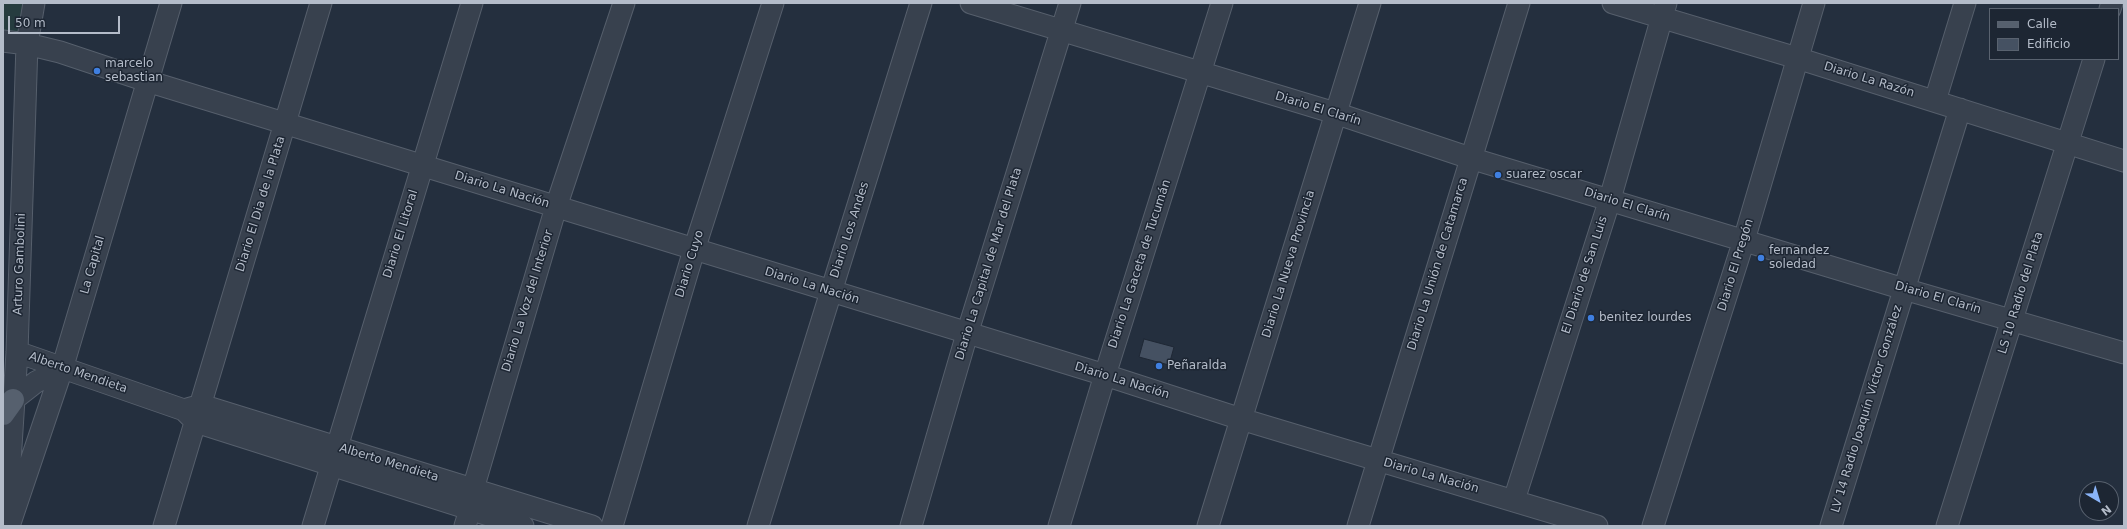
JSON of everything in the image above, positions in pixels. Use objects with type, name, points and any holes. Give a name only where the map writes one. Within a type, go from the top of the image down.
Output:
[{"type":"street","name":"Arturo Gambolini","points":[[6,526],[8,407],[17,352],[27,44],[34,3]]},
{"type":"street","name":"La Capital","points":[[9,526],[62,369],[171,3]]},
{"type":"street","name":"Diario El Dia de la Plata","points":[[164,526],[194,412],[286,123],[321,3]]},
{"type":"street","name":"Diario El Litoral","points":[[313,526],[472,3]]},
{"type":"street","name":"Diario La Voz del Interior","points":[[467,518],[472,489],[556,207],[624,3]]},
{"type":"street","name":"Diario Cuyo","points":[[612,526],[694,250],[773,3]]},
{"type":"street","name":"Diario Los Andes","points":[[758,526],[921,3]]},
{"type":"street","name":"Diario El Clarín","points":[[971,3],[1335,114],[1470,158],[1610,199],[1904,289],[2124,353]]},
{"type":"street","name":"Diario La Capital de Mar del Plata","points":[[911,526],[967,334],[1070,3]]},
{"type":"street","name":"Diario La Gaceta de Tucumán","points":[[1059,526],[1105,375],[1202,73],[1222,3]]},
{"type":"street","name":"Diario La Nueva Provincia","points":[[1208,526],[1370,3]]},
{"type":"street","name":"Diario La Unión de Catamarca","points":[[1358,526],[1470,158],[1519,3]]},
{"type":"street","name":"Diario La Razón","points":[[1613,3],[1664,10],[1797,58],[2066,144],[2124,161]]},
{"type":"street","name":"Diario El Pregón","points":[[1653,526],[1744,240],[1814,3]]},
{"type":"street","points":[[1935,101],[1966,3]]},
{"type":"street","name":"El Diario de San Luis","points":[[1514,500],[1610,199],[1664,10]]},
{"type":"street","name":"Diario La Nación","points":[[3,41],[27,44],[60,52],[147,81],[830,292],[1105,375],[1241,419],[1378,461],[1514,500],[1540,518],[1597,526]]},
{"type":"street","name":"LS 10 Radio del Plata","points":[[1947,526],[2094,60]]},
{"type":"street","name":"LV 14 Radio Joaquín Víctor González","points":[[1831,526],[1960,109]]},
{"type":"street","name":"Alberto Mendieta","points":[[17,352],[62,369],[335,456],[472,489],[592,526]]},
{"type":"street","points":[[8,407],[36,382],[62,369]]},
{"type":"street","name":"Alberto Mendieta","points":[[335,456],[467,518],[523,526]]},
{"type":"green space","points":[[4,3],[31,3],[27,44],[3,37]]},
{"type":"building","points":[[1144,339],[1174,347],[1169,365],[1139,357]]},
{"type":"place","name":"marcelo sebastian","points":[[97,71]]},
{"type":"place","name":"suarez oscar","points":[[1498,175]]},
{"type":"place","name":"fernandez soledad","points":[[1761,258]]},
{"type":"place","name":"benitez lourdes","points":[[1591,318]]},
{"type":"place","name":"Peñaralda","points":[[1159,366]]}]
